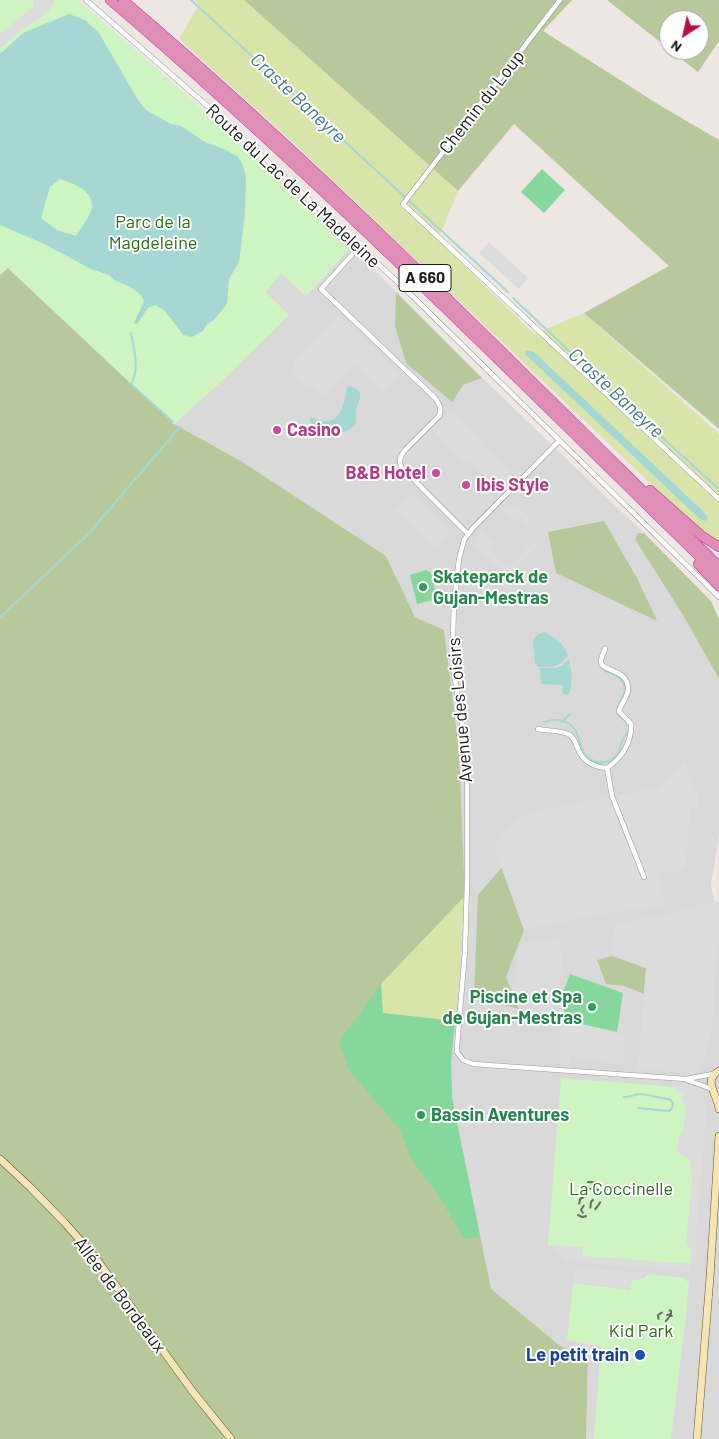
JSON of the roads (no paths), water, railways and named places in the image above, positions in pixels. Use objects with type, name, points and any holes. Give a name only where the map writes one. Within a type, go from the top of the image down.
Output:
[{"type":"highway","name":"A 660","points":[[110,0],[223,98],[282,153],[412,276],[719,576]]},
{"type":"highway","name":"A 660","points":[[122,0],[260,121],[390,244],[719,566]]},
{"type":"highway","points":[[532,382],[696,531],[719,547]]},
{"type":"highway","points":[[633,492],[719,586]]},
{"type":"main road","points":[[717,1071],[710,1084],[715,1093],[719,1109]]},
{"type":"main road","points":[[697,1439],[719,1136]]},
{"type":"main road","name":"Allée de Bordeaux","points":[[0,1159],[64,1222],[95,1258],[193,1392],[231,1439]]},
{"type":"street","name":"Route du Lac de La Madeleine","points":[[86,0],[220,116],[442,325],[719,597]]},
{"type":"street","name":"Chemin du Loup","points":[[560,0],[403,204],[719,499]]},
{"type":"street","points":[[359,247],[321,289],[435,398],[440,405],[441,412],[439,416],[405,450],[399,461],[401,466],[468,534],[559,441]]},
{"type":"street","name":"Avenue des Loisirs","points":[[468,534],[463,542],[459,559],[453,621],[454,674],[466,753],[467,882],[457,1052],[463,1060],[473,1064],[686,1079],[717,1071]]},
{"type":"street","points":[[538,729],[565,733],[571,736],[581,757],[597,767],[607,768],[620,758],[632,733],[631,724],[619,711],[627,697],[628,684],[621,674],[605,668],[602,664],[601,660],[605,649]]},
{"type":"street","points":[[607,768],[612,796],[644,877]]},
{"type":"street","name":"Avenue des Loisirs","points":[[686,1079],[715,1093]]},
{"type":"water","points":[[69,14],[85,20],[99,33],[138,100],[146,110],[171,124],[181,126],[205,142],[237,156],[242,163],[246,176],[245,214],[239,262],[229,279],[227,304],[214,320],[207,324],[203,331],[192,337],[183,335],[165,311],[155,305],[148,308],[137,324],[134,323],[144,301],[136,291],[114,280],[109,275],[91,269],[44,244],[0,225],[0,54],[23,33]],"holes":[[[60,179],[81,188],[86,192],[91,201],[90,213],[76,236],[57,230],[41,218],[50,187]]]},
{"type":"water","points":[[526,351],[534,352],[706,514],[708,518],[706,521],[700,519],[525,354]]},
{"type":"water","points":[[351,386],[360,393],[354,426],[343,432],[330,433],[312,424],[309,419],[311,417],[330,421],[338,416],[343,407],[347,387]]},
{"type":"water","points":[[544,632],[559,641],[568,655],[559,665],[538,667],[535,664],[533,645],[535,637]]},
{"type":"water","points":[[569,659],[572,681],[569,694],[562,693],[563,687],[560,685],[541,684],[540,668],[559,667]]},
{"type":"waterway","name":"Craste Baneyre","points":[[191,0],[405,197]]},
{"type":"waterway","name":"Craste Baneyre","points":[[409,201],[508,292]]},
{"type":"waterway","name":"Craste Baneyre","points":[[513,298],[719,489]]},
{"type":"waterway","points":[[131,333],[136,365],[131,384],[173,422]]},
{"type":"waterway","points":[[0,617],[89,533],[180,427]]},
{"type":"waterway","points":[[544,722],[560,720],[573,727],[583,751],[590,759],[596,762],[607,762],[613,759],[618,754],[629,726],[617,712],[624,693],[624,684],[618,677],[605,671]]},
{"type":"waterway","points":[[563,721],[570,714]]},
{"type":"waterway","points":[[624,1097],[644,1094],[669,1099],[673,1103],[669,1111],[638,1108]]},
{"type":"railway","points":[[587,1182],[606,1183],[608,1187],[594,1210],[582,1217],[578,1215],[580,1199],[584,1197],[587,1200],[581,1210],[586,1214],[590,1210],[591,1202],[598,1194],[598,1190],[594,1188],[589,1189],[585,1196],[580,1194],[580,1187],[587,1182]]},
{"type":"railway","points":[[669,1310],[671,1314],[663,1316],[662,1319],[666,1321],[672,1316],[672,1321],[667,1324],[663,1335],[656,1338],[660,1330],[658,1315],[669,1310]]},
{"type":"place","name":"Casino","points":[[277,430]]},
{"type":"place","name":"B&B Hotel","points":[[436,473]]},
{"type":"place","name":"Ibis Style","points":[[466,485]]},
{"type":"place","name":"Skateparck de Gujan-Mestras","points":[[423,587]]},
{"type":"place","name":"Piscine et Spa de Gujan-Mestras","points":[[592,1007]]},
{"type":"place","name":"Bassin Aventures","points":[[421,1115]]},
{"type":"place","name":"Le petit train","points":[[640,1355]]},
{"type":"park label","name":"Parc de la Magdeleine","points":[[153,232]]},
{"type":"park label","name":"La Coccinelle","points":[[621,1189]]},
{"type":"park label","name":"Kid Park","points":[[641,1331]]}]
